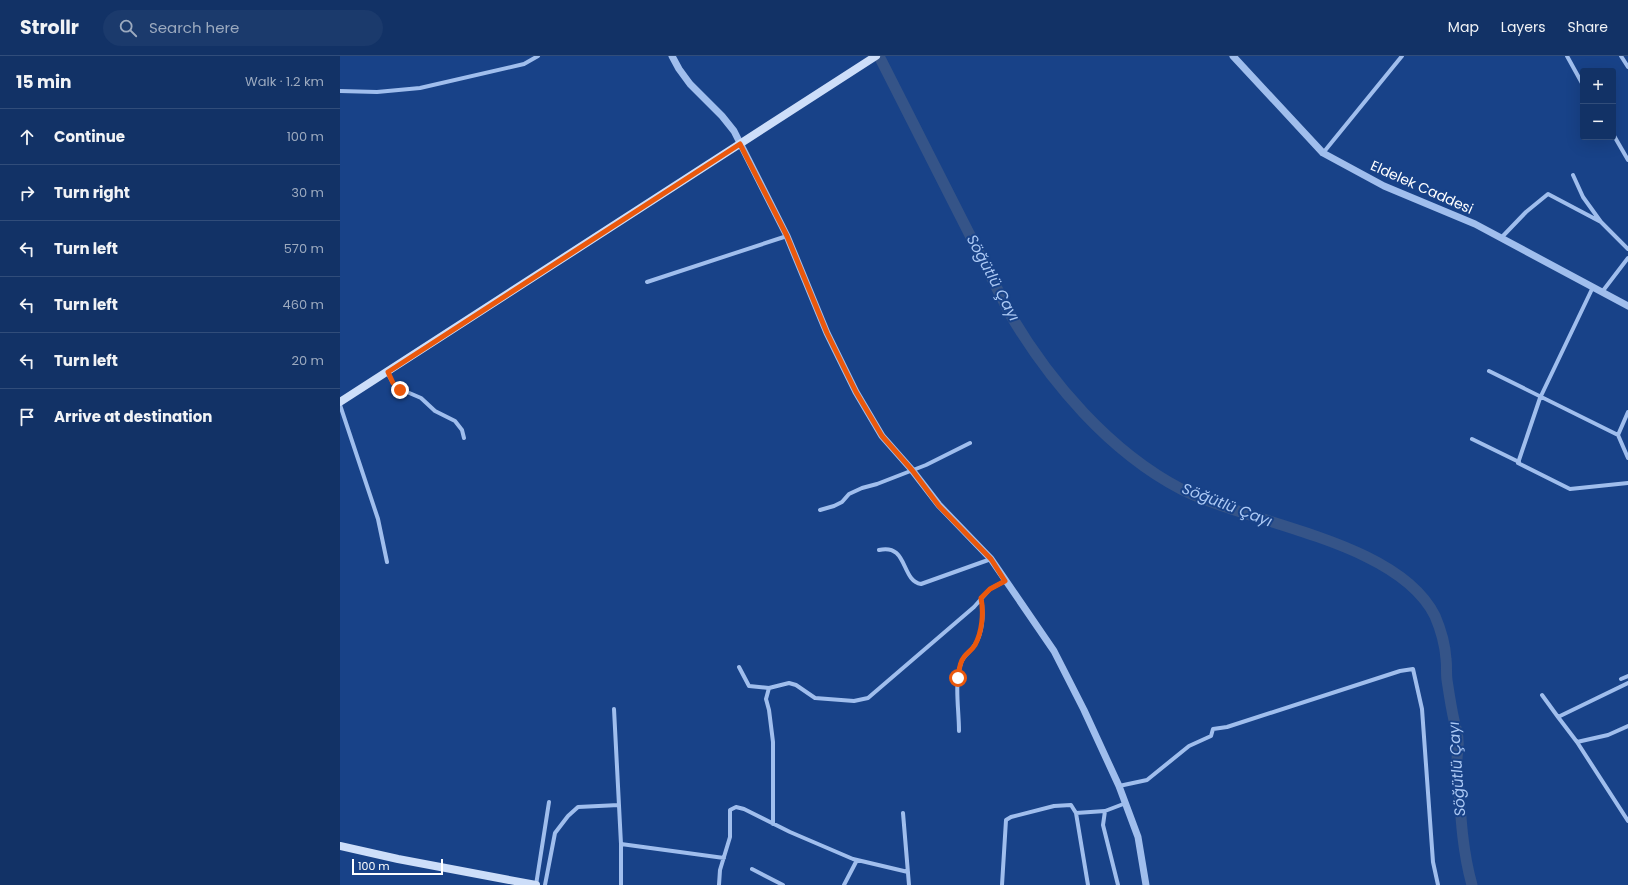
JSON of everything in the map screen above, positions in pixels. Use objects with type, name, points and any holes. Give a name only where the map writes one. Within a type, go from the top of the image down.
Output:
[{"type":"main road","points":[[340,402],[876,56]]},
{"type":"main road","points":[[340,846],[398,859],[536,885]]},
{"type":"street","points":[[340,91],[377,92],[420,88],[524,64],[538,56]]},
{"type":"street","points":[[672,56],[690,84],[722,116],[734,132],[787,236],[827,333],[856,392],[882,436],[912,470],[939,506],[991,559],[1054,651],[1084,710],[1126,803],[1138,836],[1146,885]]},
{"type":"street","name":"Eldelek Caddesi","points":[[1233,56],[1323,153],[1384,186],[1475,224],[1628,306]]},
{"type":"street","points":[[1323,153],[1402,56]]},
{"type":"street","points":[[1567,56],[1580,80]]},
{"type":"street","points":[[1621,56],[1628,67]]},
{"type":"street","points":[[1616,139],[1628,160]]},
{"type":"street","points":[[1573,175],[1583,197],[1601,222],[1628,250]]},
{"type":"street","points":[[1501,238],[1526,212],[1548,194],[1584,215],[1601,222]]},
{"type":"street","points":[[647,282],[787,236]]},
{"type":"street","points":[[1602,292],[1628,258]]},
{"type":"street","points":[[1519,462],[1540,398],[1593,287]]},
{"type":"street","points":[[1489,371],[1540,398],[1618,435],[1628,458]]},
{"type":"street","points":[[388,372],[393,383],[400,390],[421,398],[435,411],[455,421],[462,430],[464,438]]},
{"type":"street","points":[[340,405],[378,520],[386,562]]},
{"type":"street","points":[[1618,435],[1628,412]]},
{"type":"street","points":[[1472,439],[1570,489],[1628,483]]},
{"type":"street","points":[[820,510],[842,502],[849,494],[862,488],[877,484],[912,470],[970,443]]},
{"type":"street","points":[[879,550],[888,549],[895,552],[900,557],[913,581],[921,584],[991,559]]},
{"type":"street","points":[[739,667],[749,686],[769,688],[789,683],[815,698],[854,701],[868,698],[974,607],[990,589],[1005,581]]},
{"type":"street","points":[[959,731],[958,678],[961,663],[964,657],[974,648],[977,640],[982,613],[981,598]]},
{"type":"street","points":[[1119,786],[1147,780],[1189,746],[1211,736],[1213,729],[1227,727],[1413,668],[1422,709],[1432,855],[1438,885]]},
{"type":"street","points":[[1621,679],[1628,676]]},
{"type":"street","points":[[1558,717],[1628,683]]},
{"type":"street","points":[[769,688],[766,700],[769,710],[773,742],[773,824]]},
{"type":"street","points":[[1542,695],[1577,742],[1628,821]]},
{"type":"street","points":[[614,709],[621,844],[621,885]]},
{"type":"street","points":[[1577,742],[1608,735],[1628,726]]},
{"type":"street","points":[[536,885],[549,802]]},
{"type":"street","points":[[1076,813],[1105,811],[1126,803]]},
{"type":"street","points":[[545,885],[555,833],[568,816],[578,807],[619,805]]},
{"type":"street","points":[[1002,885],[1006,820],[1010,817],[1054,806],[1071,805],[1076,813],[1088,885]]},
{"type":"street","points":[[719,885],[720,870],[730,837],[730,810],[736,807],[744,809],[773,824],[857,860],[908,872]]},
{"type":"street","points":[[1105,811],[1103,825],[1118,885]]},
{"type":"street","points":[[903,814],[909,885]]},
{"type":"street","points":[[621,844],[724,858]]},
{"type":"street","points":[[844,885],[857,860]]},
{"type":"street","points":[[752,869],[783,885]]},
{"type":"waterway","name":"Söğütlü Çayı","points":[[879,56],[1010,314],[1044,365],[1084,413],[1130,456],[1155,474],[1181,489],[1211,502],[1321,538],[1357,552],[1390,570],[1416,590],[1435,616],[1445,648],[1447,680],[1458,735],[1457,763],[1464,849],[1472,885]]},
{"type":"route","points":[[400,390],[393,383],[388,372],[740,144],[787,236],[827,333],[856,392],[882,436],[912,470],[939,506],[991,559],[1005,581],[990,589],[981,598],[981,625],[977,640],[974,648],[964,657],[961,663],[958,678]]}]
